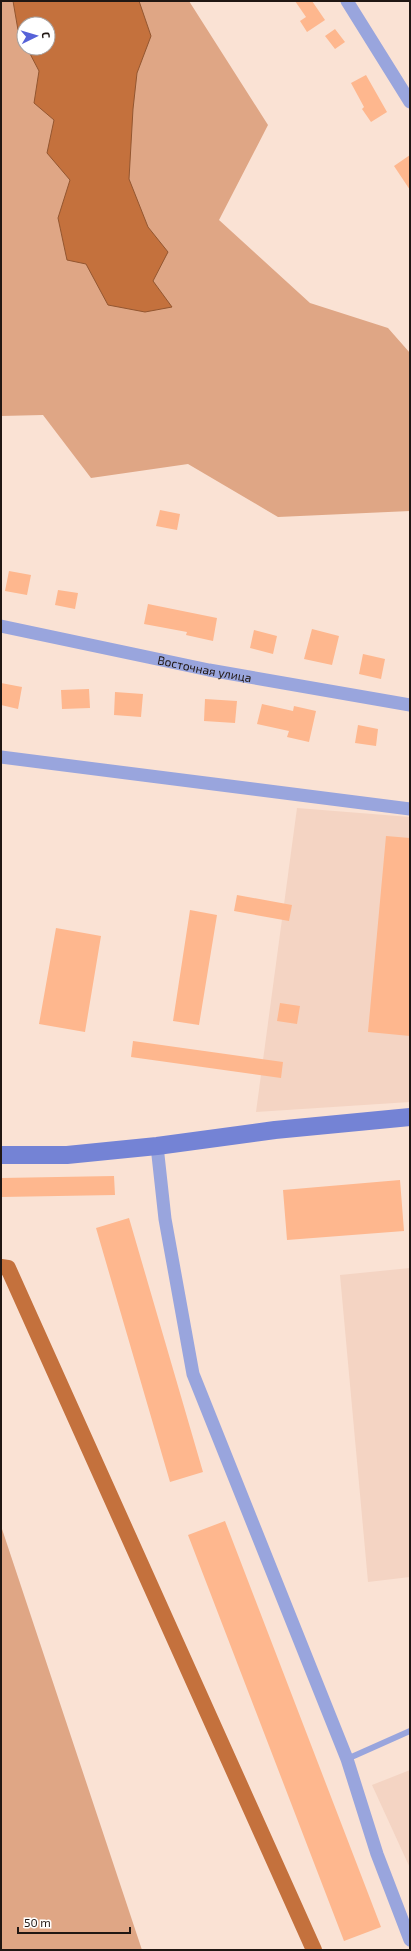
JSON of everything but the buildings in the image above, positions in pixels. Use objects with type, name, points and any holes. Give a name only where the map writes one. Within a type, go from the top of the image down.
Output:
[{"type":"main road","points":[[1,1155],[67,1155],[156,1146],[275,1130],[410,1117]]},
{"type":"street","points":[[347,1],[410,102]]},
{"type":"street","name":"Восточная улица","points":[[1,626],[210,670],[410,705]]},
{"type":"street","points":[[1,757],[410,809]]},
{"type":"street","points":[[156,1146],[165,1219],[192,1374],[348,1760],[377,1854],[410,1940]]},
{"type":"lane","points":[[348,1760],[410,1731]]},
{"type":"shaded area","points":[[1,1],[189,1],[268,125],[219,220],[310,303],[388,328],[410,353],[410,511],[278,517],[188,464],[91,478],[43,415],[1,416]]},
{"type":"shaded area","points":[[13,1],[139,1],[151,36],[137,73],[133,109],[129,179],[148,227],[168,252],[153,281],[172,307],[145,312],[108,305],[86,264],[67,260],[58,218],[70,180],[47,153],[54,120],[34,103],[39,71],[31,56],[56,56],[56,16],[16,16],[16,18]]},
{"type":"shaded area","points":[[297,808],[410,817],[410,1102],[256,1112]]},
{"type":"shaded area","points":[[410,1268],[410,1577],[368,1582],[340,1275]]},
{"type":"shaded area","points":[[1,1526],[142,1950],[1,1950]]},
{"type":"shaded area","points":[[410,1770],[410,1868],[372,1785]]},
{"type":"waterway","points":[[1,1267],[8,1268],[314,1950]]}]
